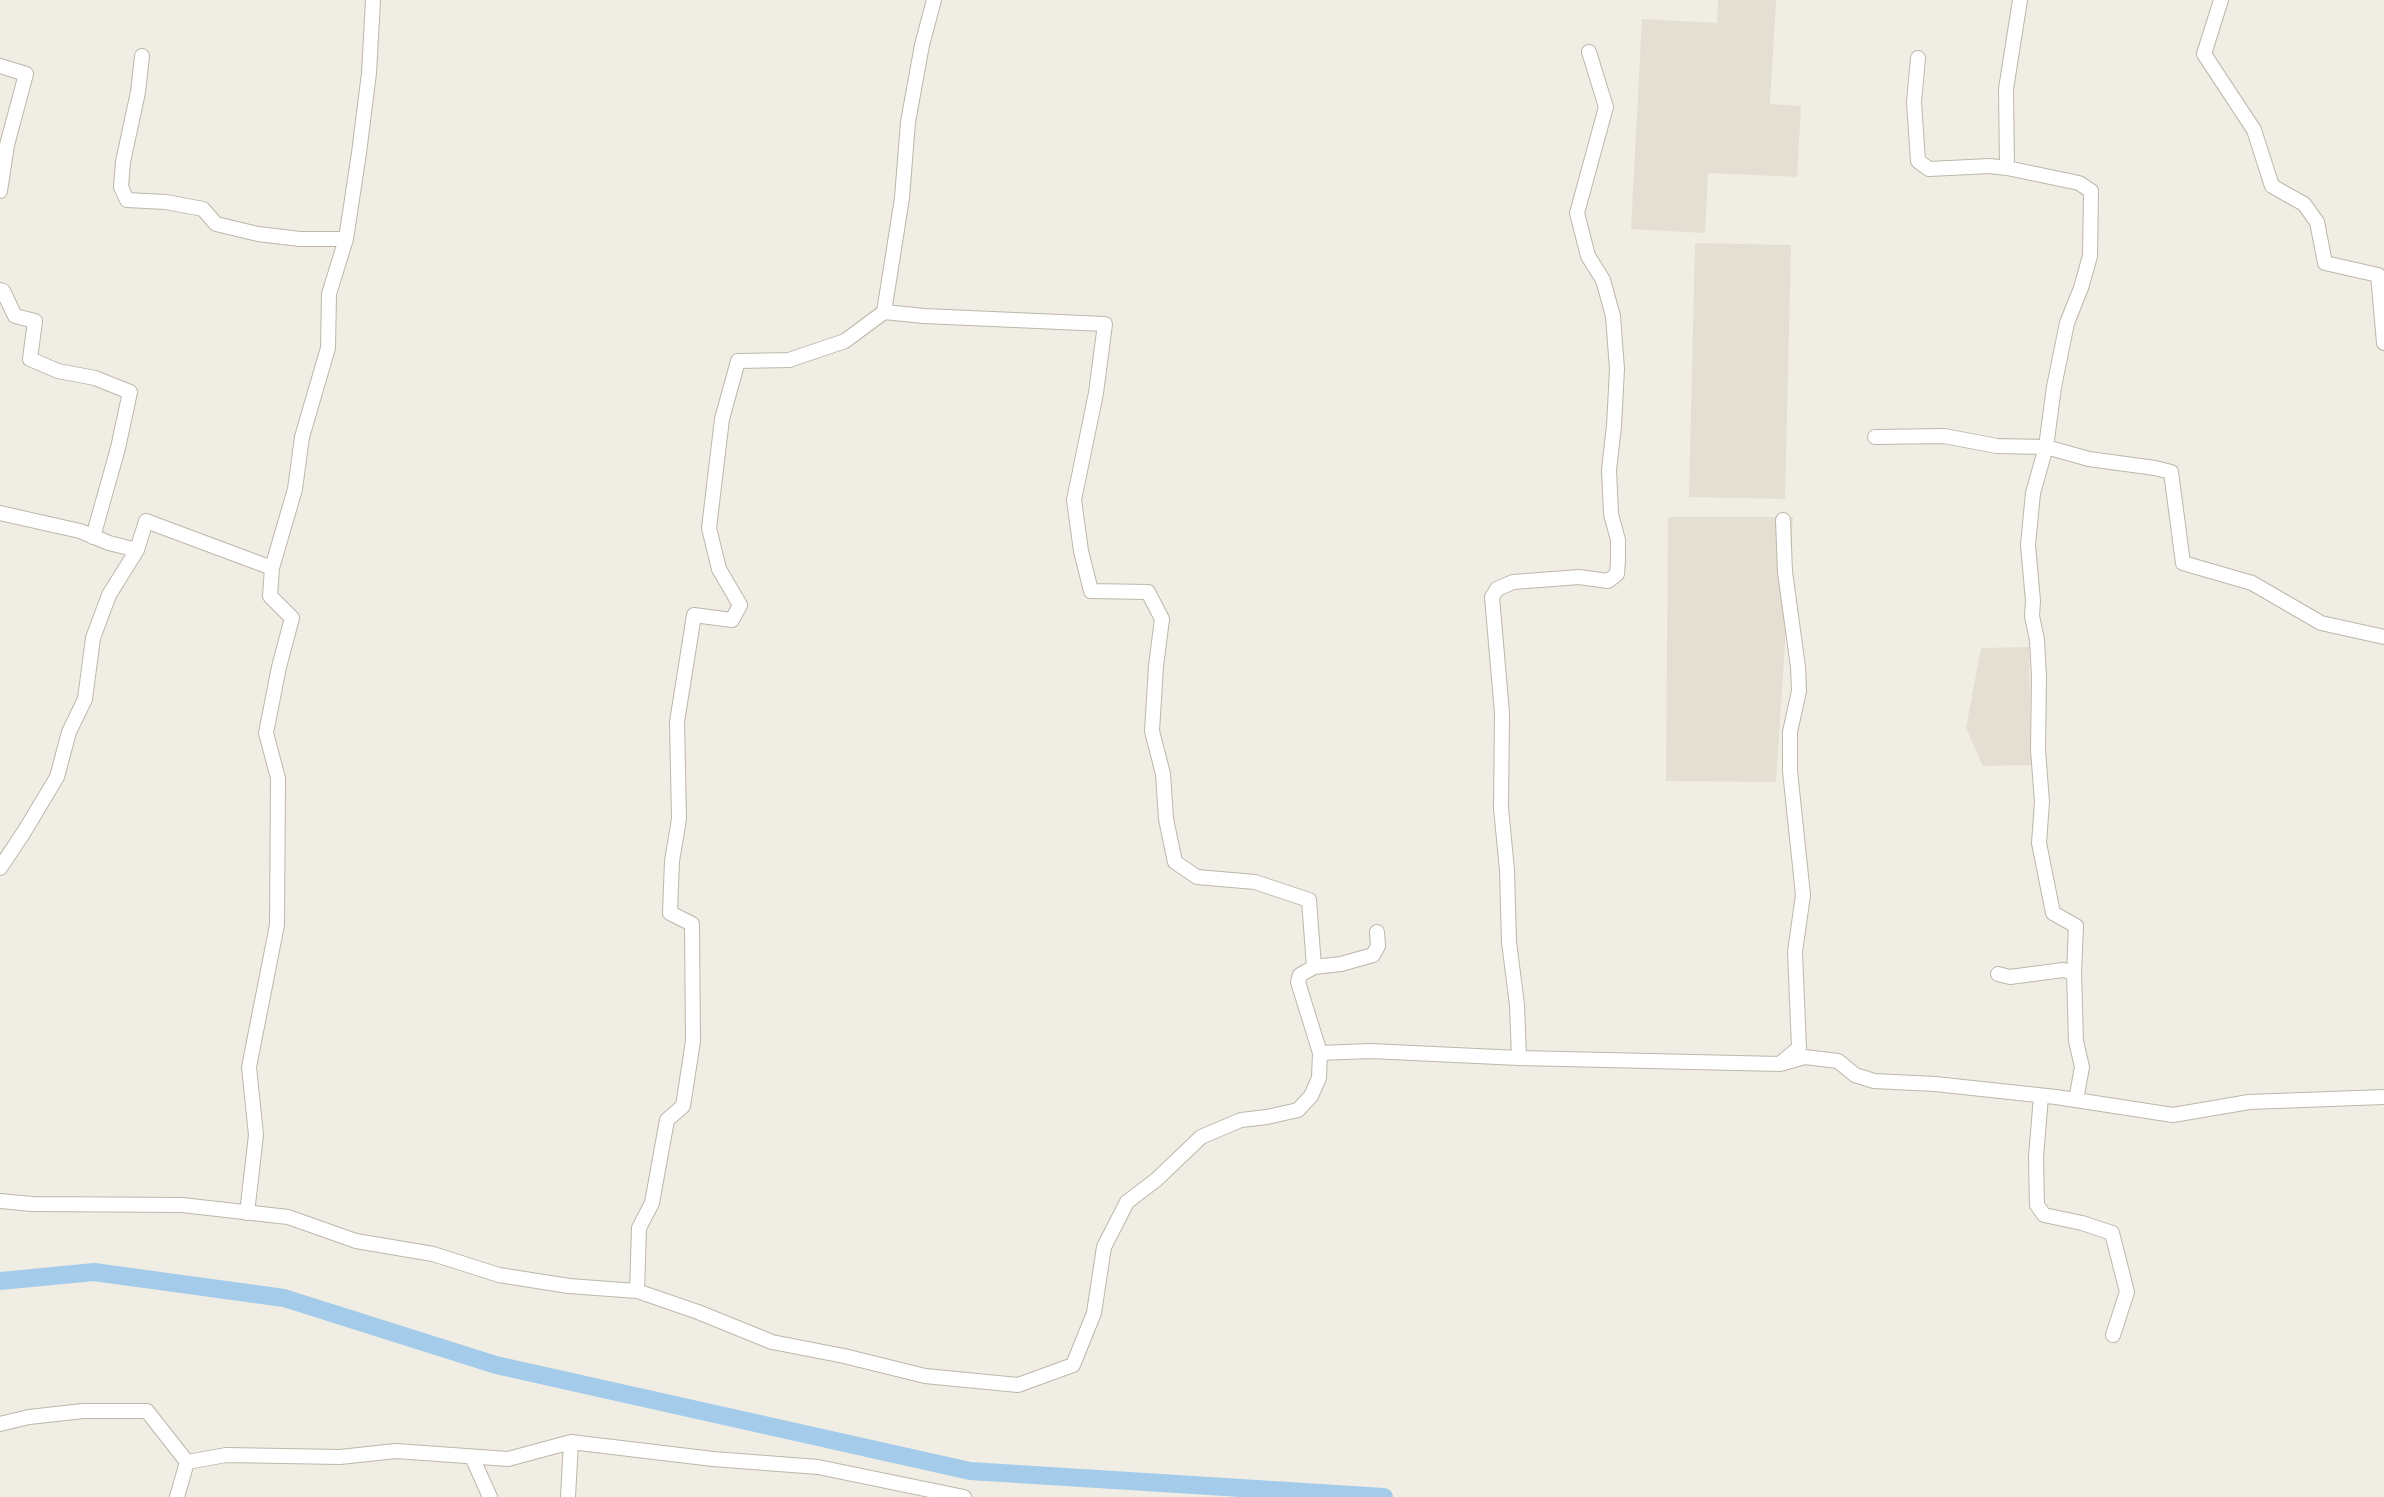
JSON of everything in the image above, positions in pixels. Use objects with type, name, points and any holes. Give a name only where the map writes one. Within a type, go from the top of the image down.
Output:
[{"type":"street","points":[[247,1213],[256,1135],[250,1067],[277,925],[278,778],[266,733],[279,667],[292,618],[270,596],[272,568],[295,489],[302,437],[328,348],[329,294],[346,239],[365,110],[373,0]]},
{"type":"street","points":[[884,312],[902,198],[908,122],[922,45],[934,0]]},
{"type":"street","points":[[2006,168],[2006,89],[2020,0]]},
{"type":"street","points":[[2221,0],[2204,54],[2254,130],[2272,186],[2304,204],[2317,222],[2325,264],[2378,275],[2384,342]]},
{"type":"street","points":[[1519,1058],[1517,1005],[1510,942],[1507,870],[1501,808],[1502,713],[1492,597],[1497,589],[1513,582],[1579,577],[1608,580],[1617,574],[1618,560],[1618,540],[1611,514],[1609,470],[1614,426],[1617,369],[1613,316],[1603,280],[1588,256],[1577,212],[1606,107],[1589,52]]},
{"type":"street","points":[[142,56],[138,92],[123,162],[121,187],[127,200],[166,202],[203,209],[216,224],[258,234],[300,239],[346,239]]},
{"type":"street","points":[[1918,58],[1914,102],[1918,161],[1929,169],[1990,166],[2006,168],[2079,183],[2091,191],[2090,256],[2081,288],[2067,323],[2054,387],[2046,447],[2033,493],[2028,545],[2033,601],[2032,616],[2037,640],[2039,677],[2038,750],[2042,802],[2039,843],[2053,913],[2076,926],[2074,974],[2076,1041],[2082,1067],[2076,1100]]},
{"type":"street","points":[[0,66],[26,74],[7,145],[0,192]]},
{"type":"street","points":[[0,290],[3,291],[15,316],[35,322],[30,359],[58,371],[96,378],[130,392],[118,448],[93,537]]},
{"type":"street","points":[[637,1291],[639,1228],[652,1203],[667,1120],[683,1106],[693,1041],[692,924],[670,913],[672,861],[678,818],[677,722],[694,615],[732,620],[740,605],[720,569],[709,528],[722,419],[738,361],[789,360],[845,340],[884,312],[924,316],[1105,324],[1096,392],[1074,500],[1081,551],[1091,591],[1148,592],[1162,620],[1156,666],[1152,731],[1163,774],[1166,819],[1175,862],[1198,877],[1255,882],[1309,900],[1314,967]]},
{"type":"street","points":[[1875,437],[1944,436],[1996,446],[2046,447],[2088,459],[2171,472],[2183,563],[2252,583],[2321,623],[2384,637]]},
{"type":"street","points":[[0,513],[80,531],[93,537],[137,550]]},
{"type":"street","points":[[1780,1064],[1799,1048],[1795,952],[1803,895],[1790,771],[1790,732],[1800,691],[1785,572],[1783,520]]},
{"type":"street","points":[[0,868],[57,777],[69,732],[85,699],[93,638],[109,595],[137,550],[146,521],[272,568]]},
{"type":"street","points":[[0,1201],[32,1204],[182,1205],[288,1217],[356,1241],[433,1254],[499,1275],[569,1286],[637,1291],[698,1312],[772,1342],[844,1356],[925,1376],[1018,1385],[1073,1365],[1094,1313],[1104,1247],[1127,1202],[1156,1180],[1200,1137],[1241,1120],[1267,1117],[1298,1110],[1311,1096],[1319,1078],[1320,1053],[1298,982],[1300,975],[1314,967],[1342,964],[1373,955],[1378,946],[1377,932]]},
{"type":"street","points":[[1998,974],[2010,977],[2063,970],[2074,974]]},
{"type":"street","points":[[1320,1053],[1370,1051],[1519,1058],[1780,1064],[1805,1057],[1838,1062],[1855,1075],[1874,1081],[1935,1084],[2076,1100],[2173,1115],[2249,1102],[2384,1097]]},
{"type":"street","points":[[2040,1096],[2036,1157],[2036,1205],[2044,1215],[2082,1222],[2112,1233],[2127,1292],[2112,1335]]},
{"type":"street","points":[[0,1424],[29,1417],[83,1411],[147,1411],[187,1462]]},
{"type":"street","points":[[187,1462],[226,1455],[340,1457],[396,1451],[508,1459],[571,1442],[713,1458],[818,1467],[964,1497]]},
{"type":"street","points":[[568,1497],[571,1442]]},
{"type":"street","points":[[472,1456],[490,1497]]},
{"type":"street","points":[[177,1497],[187,1462]]},
{"type":"shaded area","points":[[1718,0],[1776,0],[1770,104],[1801,106],[1797,177],[1708,173],[1705,233],[1631,229],[1642,19],[1717,23]]},
{"type":"shaded area","points":[[1695,243],[1791,245],[1785,499],[1689,497]]},
{"type":"shaded area","points":[[1668,517],[1793,517],[1776,782],[1666,781]]},
{"type":"shaded area","points":[[2029,647],[2031,765],[1983,766],[1966,728],[1981,648]]},
{"type":"waterway","points":[[0,1281],[94,1272],[284,1298],[496,1365],[970,1471],[1384,1497]]}]
